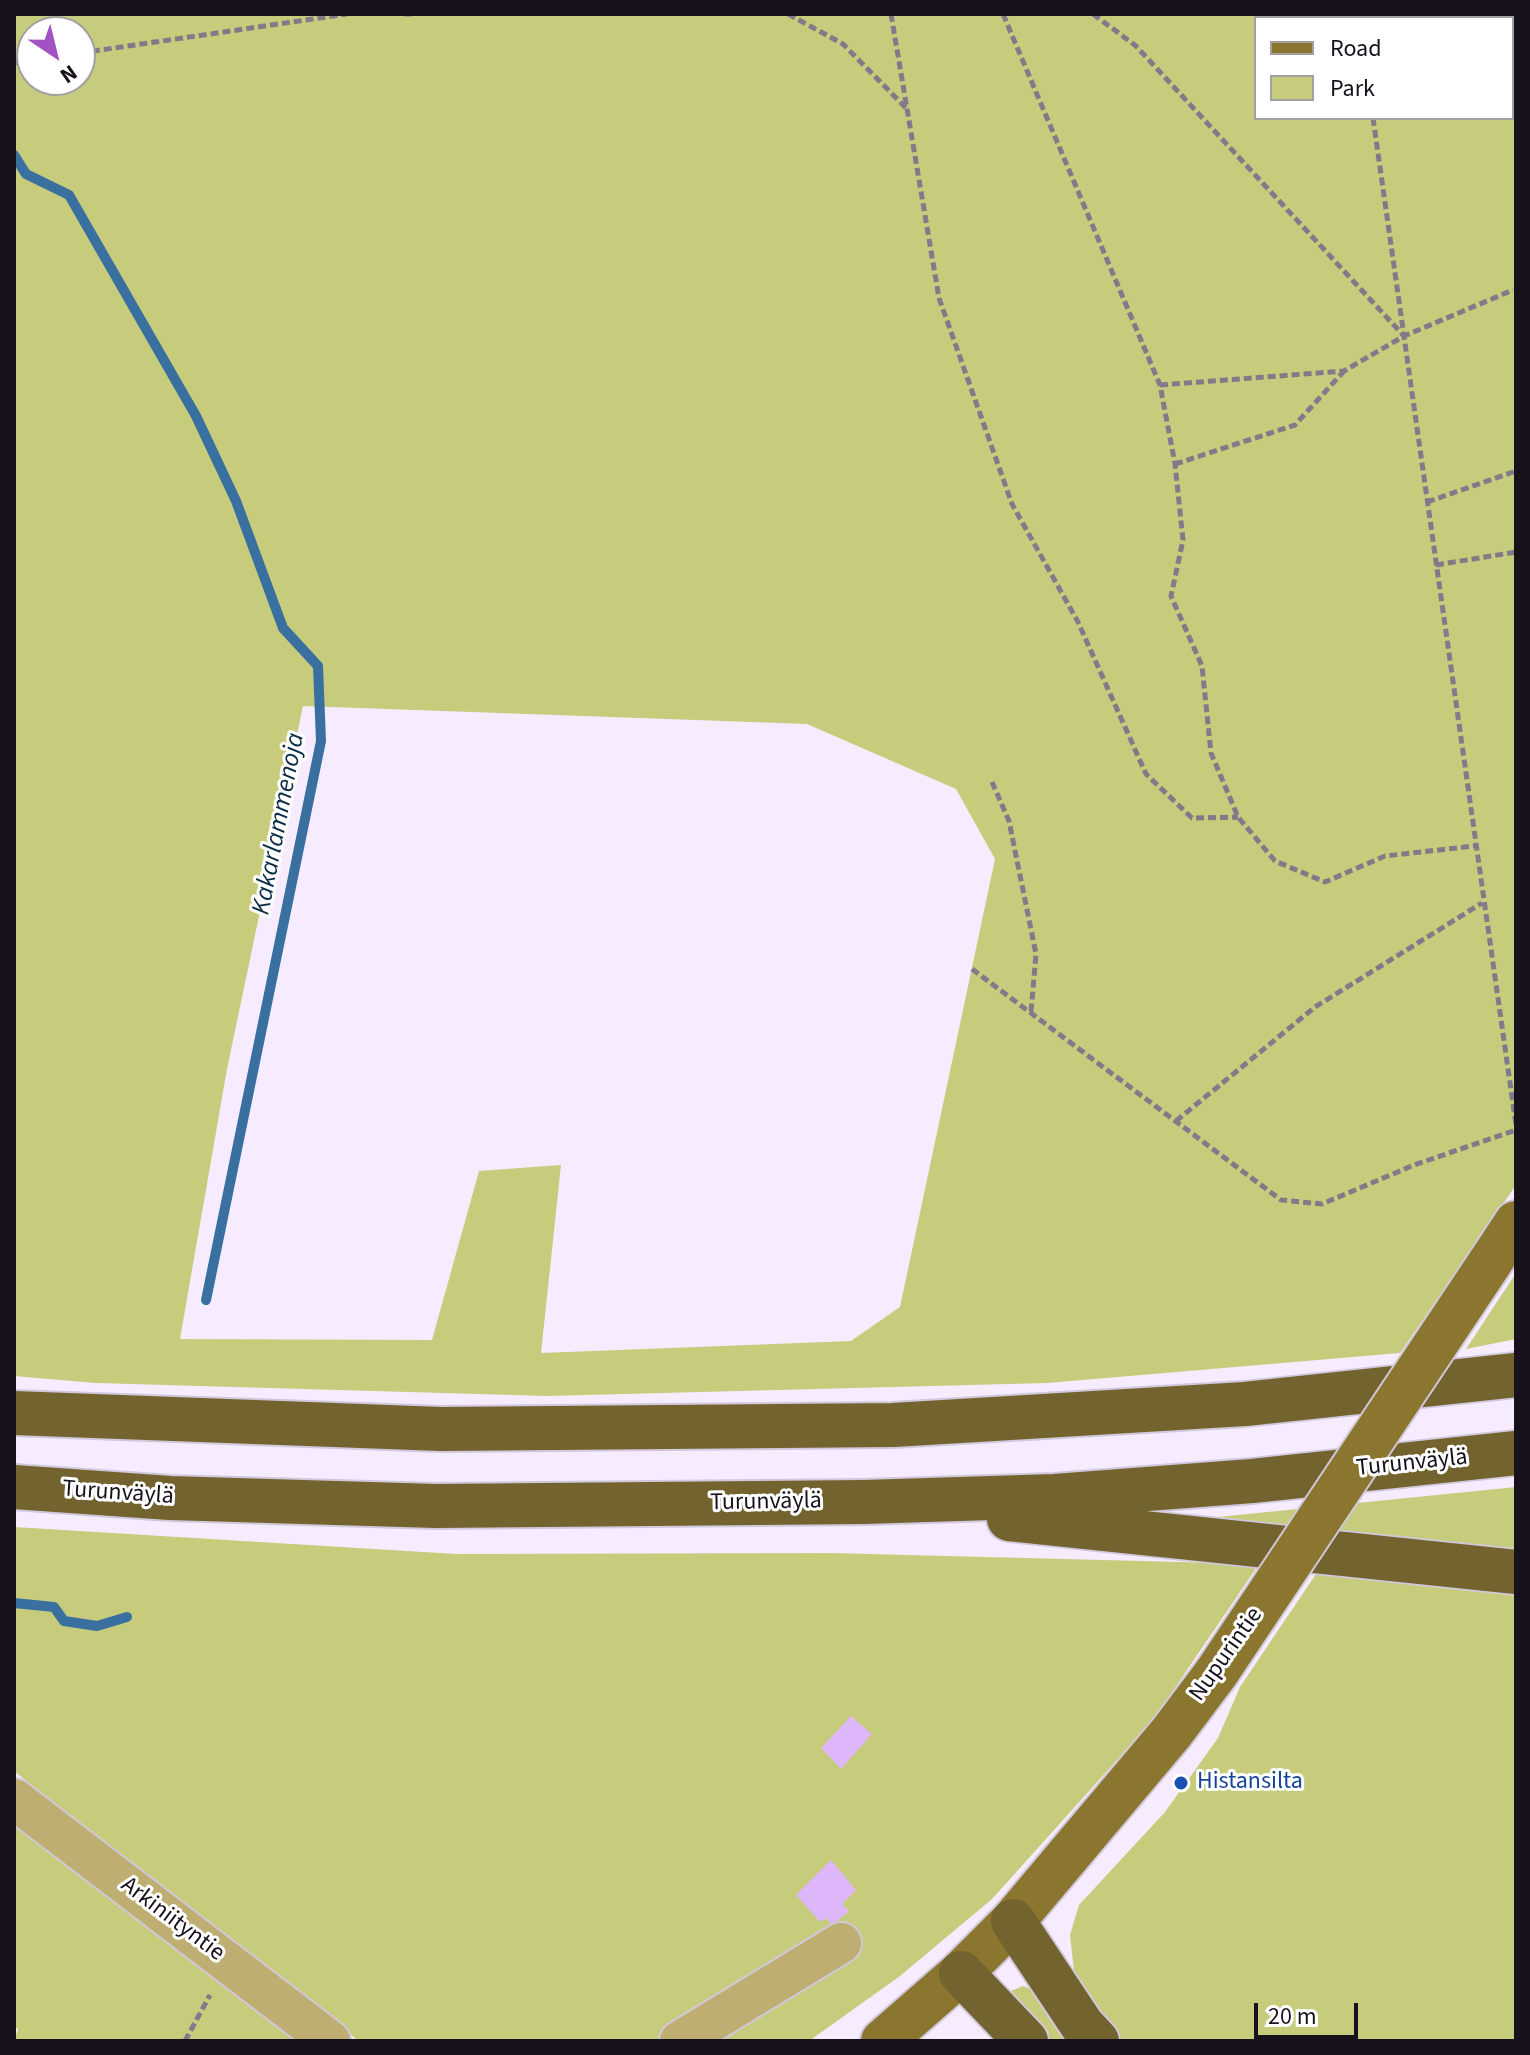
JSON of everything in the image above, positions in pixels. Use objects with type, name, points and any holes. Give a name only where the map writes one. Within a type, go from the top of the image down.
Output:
[{"type":"highway","points":[[14,1413],[441,1429],[893,1425],[1245,1404],[1516,1375]]},
{"type":"highway","name":"Turunväylä","points":[[14,1487],[170,1498],[436,1506],[864,1502],[1055,1496],[1252,1481],[1516,1453]]},
{"type":"highway","points":[[864,1502],[1191,1540],[1429,1561],[1516,1572]]},
{"type":"highway","points":[[1013,1921],[1082,2025],[1097,2041]]},
{"type":"highway","points":[[961,1973],[1026,2041]]},
{"type":"main road","name":"Nupurintie","points":[[883,2041],[961,1973],[1013,1921],[1172,1732],[1217,1672],[1516,1223]]},
{"type":"street","name":"Arkiniityntie","points":[[14,1799],[330,2041]]},
{"type":"street","points":[[680,2041],[841,1943]]},
{"type":"path","points":[[96,51],[347,14]]},
{"type":"path","points":[[404,14],[415,14]]},
{"type":"path","points":[[788,14],[843,44],[907,109]]},
{"type":"path","points":[[891,14],[939,298],[1012,504],[1078,622],[1146,774],[1192,818],[1238,817]]},
{"type":"path","points":[[1003,14],[1160,385],[1175,464],[1183,540],[1171,596],[1202,666],[1211,753],[1238,817],[1275,861],[1325,882],[1385,856],[1474,846]]},
{"type":"path","points":[[1093,14],[1136,46],[1404,336]]},
{"type":"path","points":[[972,969],[1281,1200],[1322,1204],[1414,1165],[1516,1128],[1373,120]]},
{"type":"path","points":[[1175,464],[1295,425],[1344,371],[1404,336],[1513,290]]},
{"type":"path","points":[[1160,385],[1344,371]]},
{"type":"path","points":[[1427,502],[1516,471]]},
{"type":"path","points":[[1436,565],[1516,552]]},
{"type":"path","points":[[992,782],[1009,821],[1036,954],[1031,1013]]},
{"type":"path","points":[[1176,1121],[1315,1007],[1482,903]]},
{"type":"path","points":[[185,2041],[228,1963]]},
{"type":"green space","points":[[14,14],[1516,14],[1516,1185],[1400,1353],[1047,1383],[547,1396],[96,1383],[14,1376]],"holes":[[[303,706],[807,724],[956,789],[995,859],[900,1307],[851,1341],[541,1353],[561,1165],[479,1171],[432,1340],[180,1339],[227,1069]]]},
{"type":"green space","points":[[1516,1273],[1516,1339],[1466,1349]]},
{"type":"green space","points":[[1516,1487],[1516,1557],[1217,1522],[1218,1517]]},
{"type":"green space","points":[[14,1527],[456,1554],[830,1553],[1259,1564],[1153,1720],[992,1899],[900,1976],[809,2041],[359,2041],[243,1955],[14,1771]]},
{"type":"green space","points":[[1320,1568],[1516,1589],[1516,2041],[1122,2041],[1093,2006],[1074,1971],[1070,1935],[1079,1905],[1165,1812],[1218,1738],[1240,1687]]},
{"type":"green space","points":[[14,1810],[319,2041],[14,2041],[18,2029],[14,2027]]},
{"type":"green space","points":[[1023,1986],[1033,1990],[1079,2041],[1047,2041],[1012,1999],[1011,1991]]},
{"type":"building","points":[[851,1716],[872,1734],[841,1769],[821,1748]]},
{"type":"building","points":[[831,1860],[856,1890],[842,1904],[849,1911],[832,1925],[826,1918],[820,1922],[796,1895]]},
{"type":"waterway","name":"Kakarlammenoja","points":[[14,155],[26,174],[69,195],[196,416],[236,501],[283,628],[318,666],[321,741],[206,1300]]},
{"type":"waterway","name":"Kakarlammenoja","points":[[14,1603],[54,1607],[64,1621],[97,1626],[127,1617]]},
{"type":"place","name":"Histansilta","points":[[1181,1783]]}]
